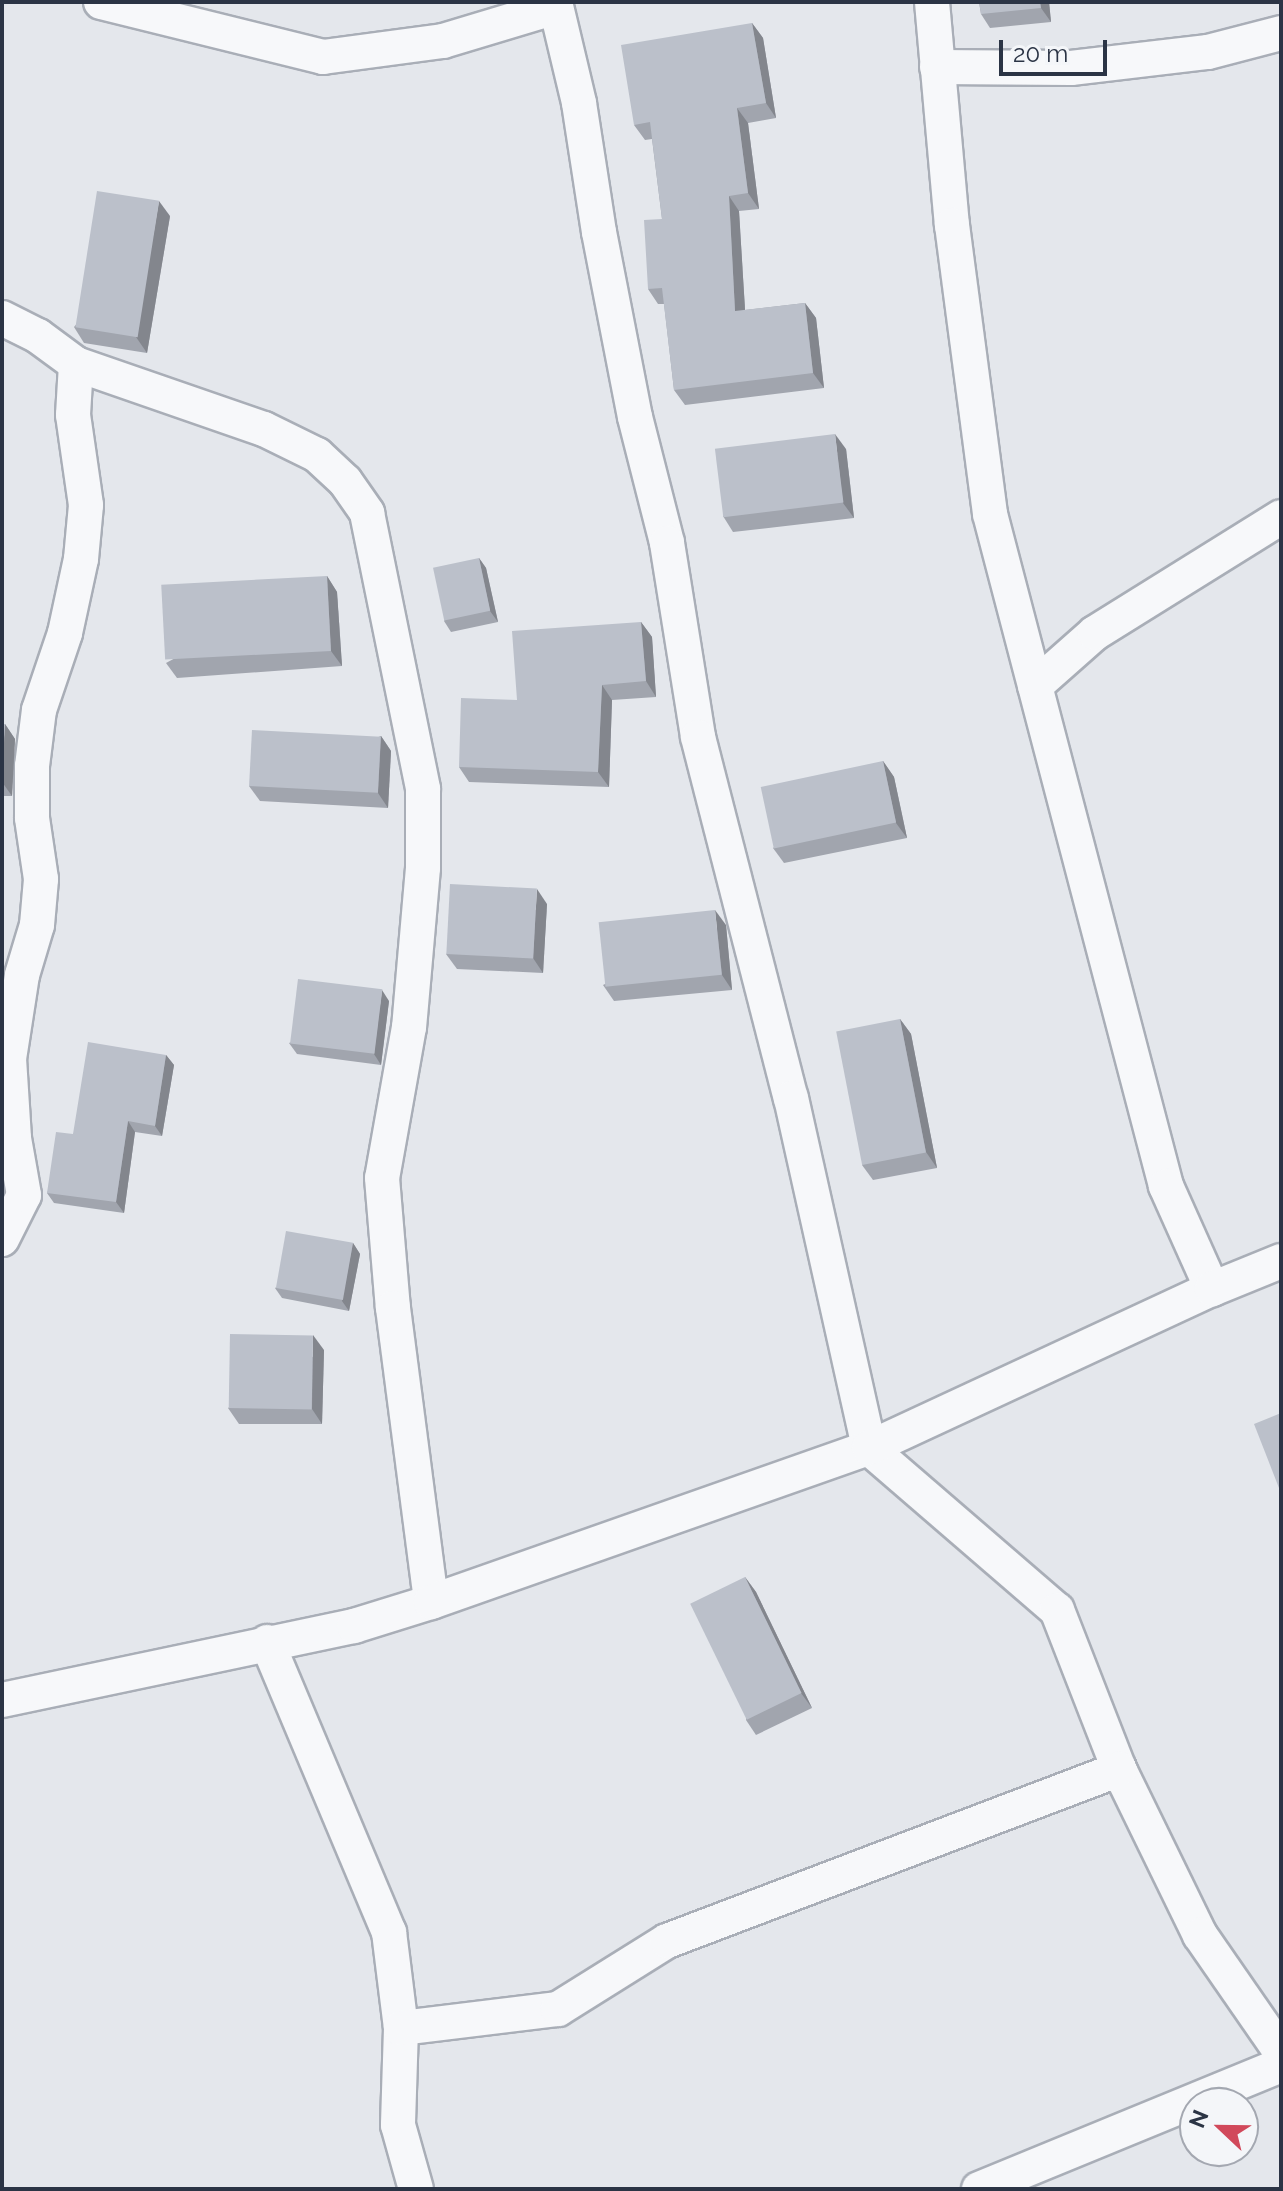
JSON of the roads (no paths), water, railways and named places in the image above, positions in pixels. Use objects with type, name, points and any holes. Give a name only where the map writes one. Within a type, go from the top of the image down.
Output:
[{"type":"street","points":[[101,2],[323,57],[443,41],[555,4],[579,103],[599,232],[635,417],[667,543],[698,737],[791,1098],[869,1448],[1057,1610],[1119,1769],[1200,1935],[1281,2052]]},
{"type":"street","points":[[932,2],[952,225],[990,514],[1166,1186],[1212,1289]]},
{"type":"street","points":[[937,67],[1071,68],[1208,52],[1281,33]]},
{"type":"street","points":[[2,318],[38,336],[76,364],[264,429],[317,455],[345,481],[367,513],[375,539],[423,789],[423,868],[409,1027],[382,1178],[393,1308],[431,1602]]},
{"type":"street","points":[[2,1239],[24,1195],[14,1138],[9,1059],[22,975],[37,925],[41,879],[32,818],[32,766],[39,710],[65,633],[81,559],[86,505],[73,415],[76,364]]},
{"type":"street","points":[[1035,686],[1095,633],[1281,517]]},
{"type":"street","points":[[2,1700],[354,1626],[431,1602],[869,1448],[1212,1289],[1281,1261]]},
{"type":"street","points":[[267,1642],[389,1932],[401,2028],[398,2125],[416,2189]]},
{"type":"street","points":[[401,2028],[558,2009],[667,1941],[1119,1769]]},
{"type":"street","points":[[979,2189],[1281,2065]]}]
